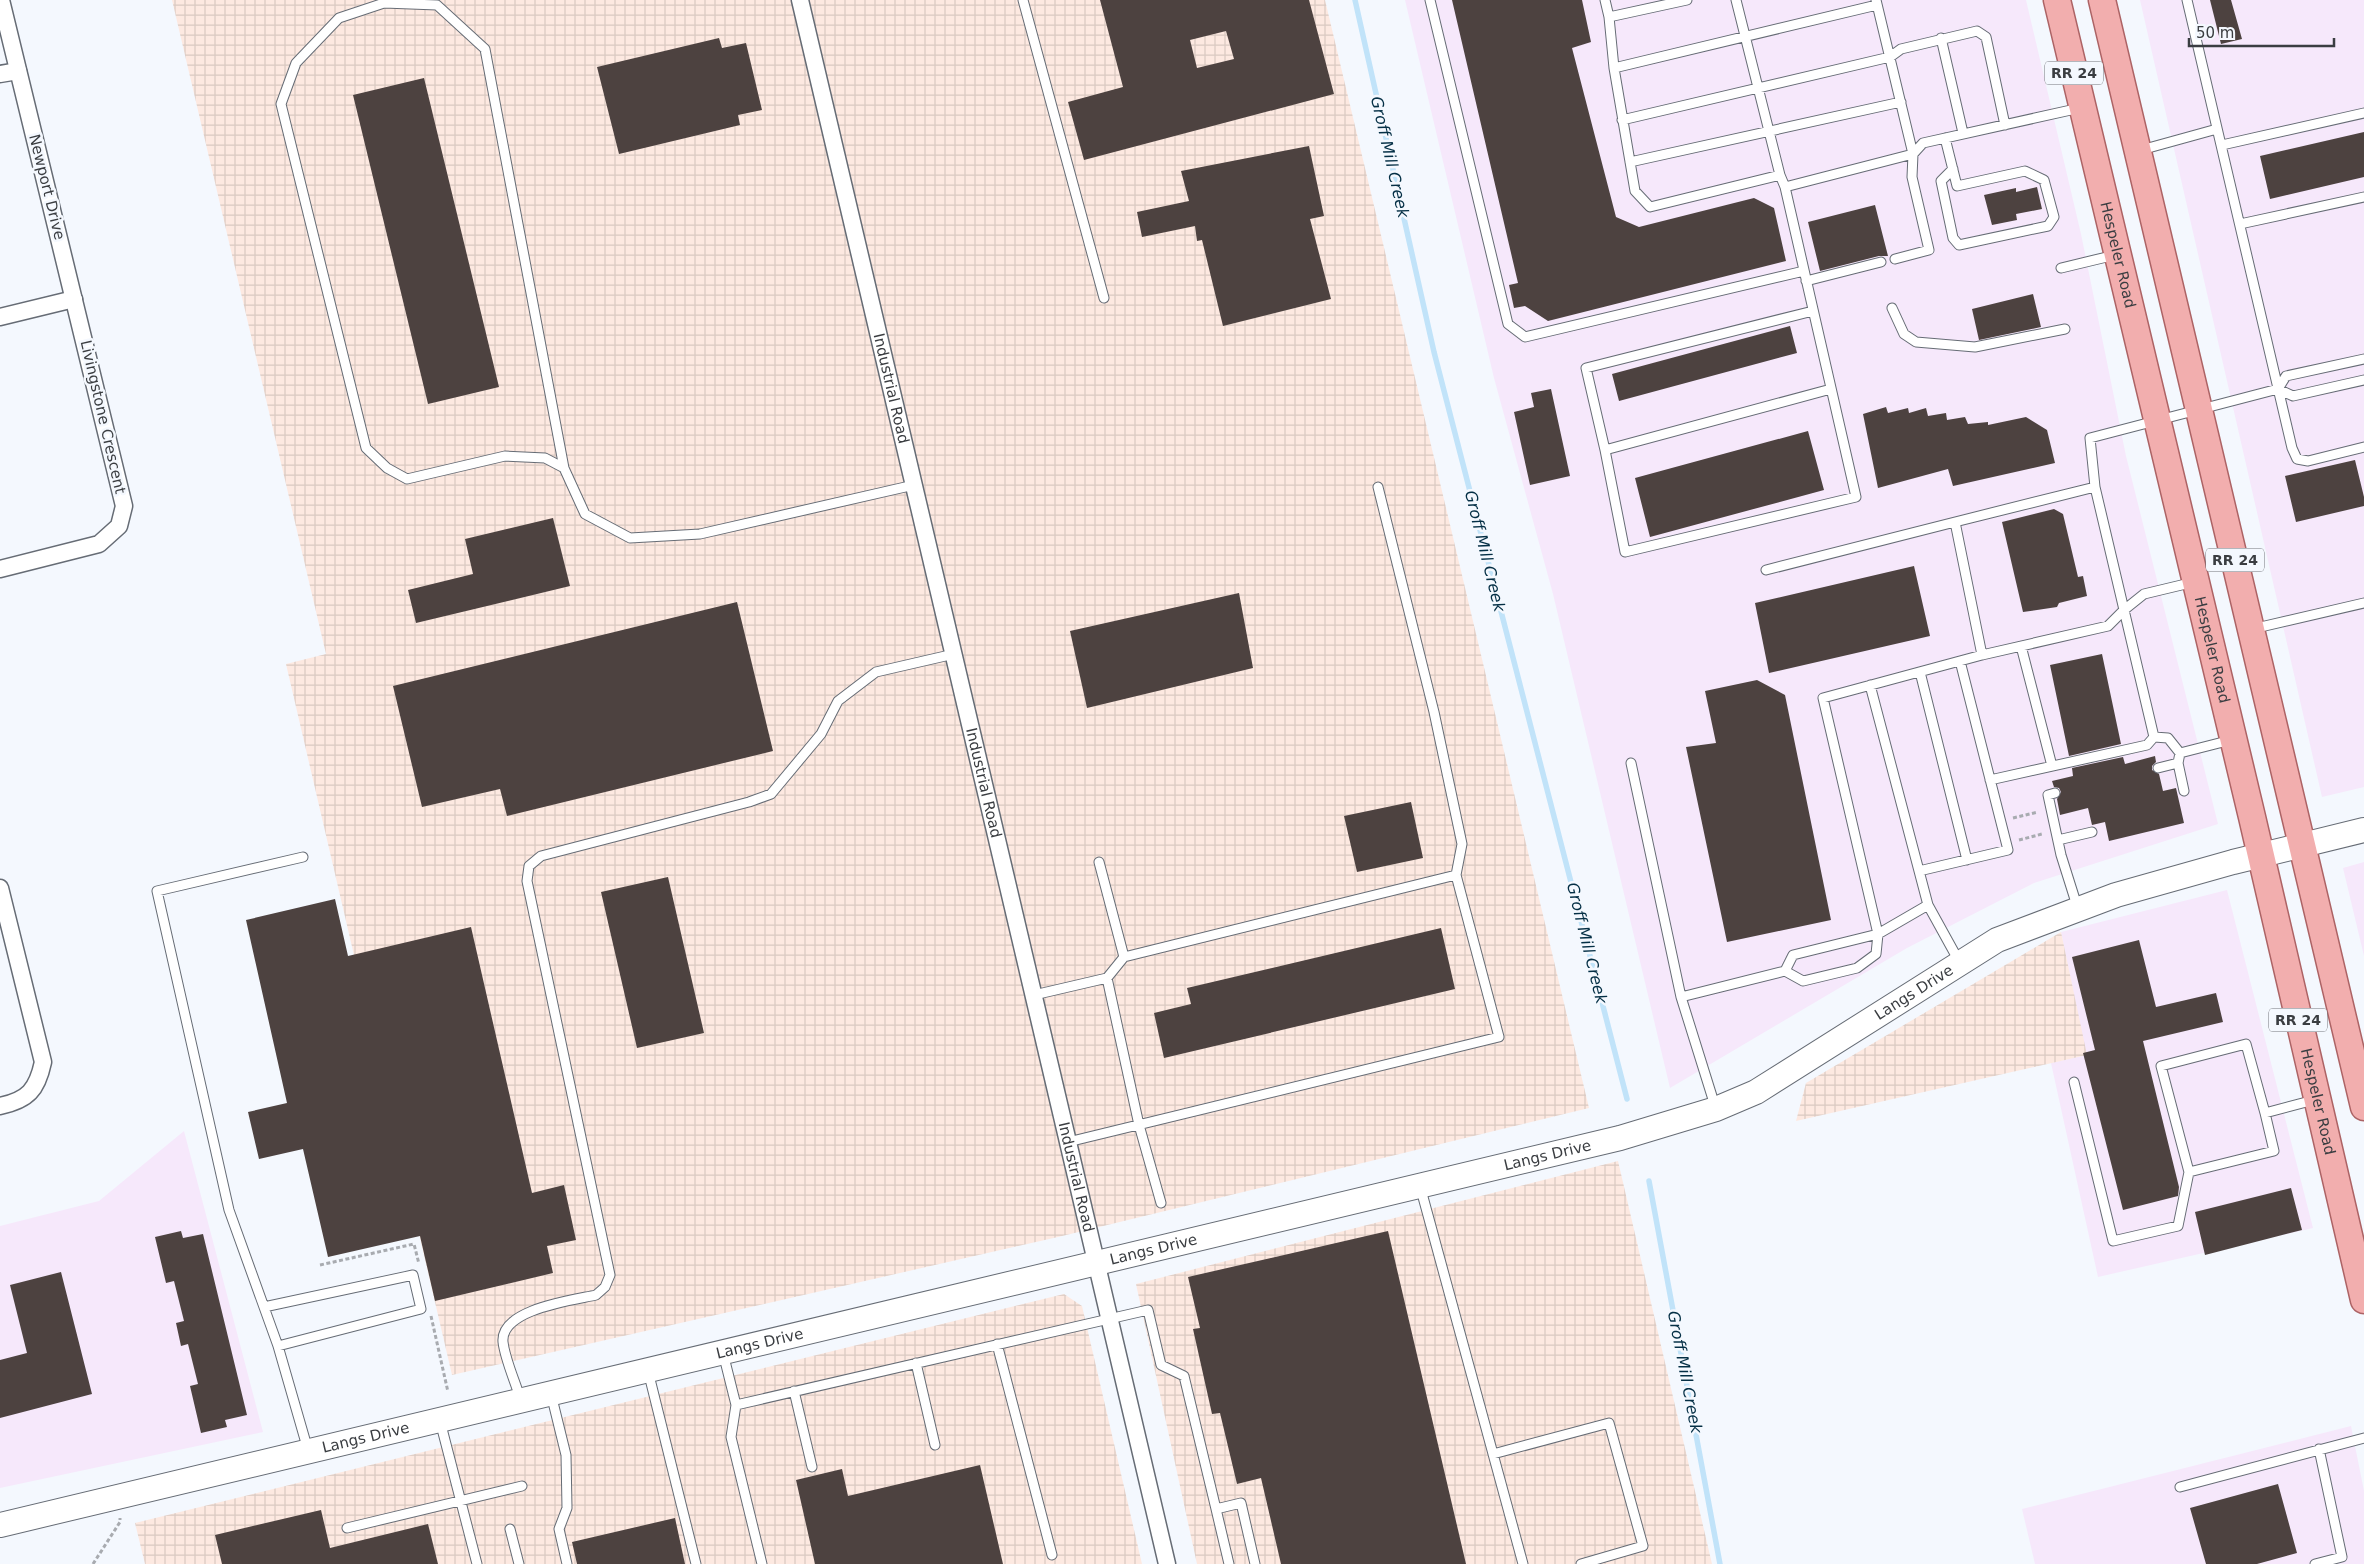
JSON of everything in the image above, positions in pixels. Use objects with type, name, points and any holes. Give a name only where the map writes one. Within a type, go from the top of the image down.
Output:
[{"type":"main road","name":"Hespeler Road","points":[[2057,0],[2158,420],[2364,1300]]},
{"type":"main road","name":"RR 24","points":[[2102,0],[2364,1107]]},
{"type":"street","name":"Newport Drive","points":[[1,0],[74,300]]},
{"type":"street","name":"Industrial Road","points":[[800,0],[1167,1564]]},
{"type":"street","points":[[0,74],[18,71]]},
{"type":"street","points":[[0,317],[74,300]]},
{"type":"street","name":"Livingstone Crescent","points":[[0,569],[99,544],[119,526],[124,506],[74,300]]},
{"type":"street","name":"Langs Drive","points":[[0,1525],[1620,1138],[1716,1109],[1756,1092],[1996,940],[2116,895],[2260,855],[2364,830]]},
{"type":"street","points":[[0,888],[43,1062],[39,1079],[30,1092],[14,1103],[0,1106]]},
{"type":"lane","points":[[1023,0],[1104,298]]},
{"type":"lane","points":[[1430,0],[1508,324],[1525,337],[1804,271]]},
{"type":"lane","points":[[1605,0],[1609,17],[1622,120],[1635,191],[1650,207],[1780,175]]},
{"type":"lane","points":[[1609,17],[1687,0]]},
{"type":"lane","points":[[1736,0],[1780,175],[1785,187],[1856,497],[1625,552],[1606,450],[1586,368],[1813,311]]},
{"type":"lane","points":[[2187,0],[2292,448],[2297,458],[2308,461],[2364,447]]},
{"type":"lane","points":[[1614,68],[1877,2],[1913,154],[1912,177],[1929,250],[1895,259]]},
{"type":"lane","points":[[564,468],[544,458],[505,456],[407,479],[387,468],[366,448],[281,104],[296,63],[339,18],[384,3],[436,6],[485,48],[564,468],[585,514],[630,538],[700,534],[914,485]]},
{"type":"lane","points":[[1622,120],[1890,56],[1901,48],[1977,31],[1986,37],[2006,125]]},
{"type":"lane","points":[[1940,38],[1963,133]]},
{"type":"lane","points":[[1630,162],[1901,102]]},
{"type":"lane","points":[[1785,187],[1913,154],[1923,143],[2083,108]]},
{"type":"lane","points":[[2222,145],[2364,113]]},
{"type":"lane","points":[[2138,151],[2217,129]]},
{"type":"lane","points":[[1946,138],[1957,186],[2025,171],[2044,180],[2054,217],[2048,226],[1959,244],[1953,238],[1941,181],[1953,169]]},
{"type":"lane","points":[[2240,224],[2364,197]]},
{"type":"lane","points":[[2061,268],[2118,254]]},
{"type":"lane","points":[[1806,281],[1881,262]]},
{"type":"lane","points":[[1892,308],[1904,334],[1916,342],[1975,347],[2065,329]]},
{"type":"lane","points":[[2278,390],[2286,376],[2364,359]]},
{"type":"lane","points":[[2154,737],[2095,487],[2090,438],[2278,390],[2293,396],[2364,380]]},
{"type":"lane","points":[[1606,450],[1831,390]]},
{"type":"lane","points":[[1068,1142],[1499,1037],[1456,875],[1462,844],[1434,712],[1378,487]]},
{"type":"lane","points":[[1766,570],[2095,487]]},
{"type":"lane","points":[[1955,522],[1982,655]]},
{"type":"lane","points":[[1681,997],[1785,971],[1803,981],[1857,968],[1876,954],[1878,934],[1823,698],[1982,655],[2108,626],[2144,594],[2196,582]]},
{"type":"lane","points":[[2252,629],[2364,603]]},
{"type":"lane","points":[[2021,646],[2052,766]]},
{"type":"lane","points":[[521,1401],[503,1340],[510,1323],[528,1312],[596,1295],[605,1287],[610,1275],[528,881],[529,866],[541,856],[749,802],[771,794],[821,734],[838,700],[876,672],[954,654]]},
{"type":"lane","points":[[1919,872],[2008,850],[1960,661]]},
{"type":"lane","points":[[1920,672],[1967,860]]},
{"type":"lane","points":[[1870,685],[1928,905],[1960,963]]},
{"type":"lane","points":[[2154,737],[2168,738],[2180,753],[2178,764],[2184,791]]},
{"type":"lane","points":[[1990,780],[2147,745],[2154,737]]},
{"type":"lane","points":[[2180,753],[2233,739]]},
{"type":"lane","points":[[1631,763],[1681,997],[1716,1109]]},
{"type":"lane","points":[[2158,768],[2178,764]]},
{"type":"lane","points":[[2055,793],[2048,795],[2057,836],[2078,909]]},
{"type":"lane","points":[[2057,836],[2092,832]]},
{"type":"lane","points":[[304,857],[158,891],[229,1210],[278,1346],[308,1452]]},
{"type":"lane","points":[[1099,862],[1124,957]]},
{"type":"lane","points":[[1034,995],[1107,978],[1124,957],[1456,875]]},
{"type":"lane","points":[[1785,971],[1793,955],[1878,934],[1928,905]]},
{"type":"lane","points":[[1107,978],[1140,1125],[1161,1203]]},
{"type":"lane","points":[[2074,1082],[2113,1241],[2178,1226],[2189,1172],[2162,1066],[2246,1044],[2274,1151],[2189,1172]]},
{"type":"lane","points":[[2265,1113],[2317,1099]]},
{"type":"lane","points":[[1420,1185],[1523,1564]]},
{"type":"lane","points":[[264,1307],[413,1275],[421,1309],[278,1346]]},
{"type":"lane","points":[[736,1405],[1148,1310],[1161,1365],[1184,1376],[1229,1564]]},
{"type":"lane","points":[[997,1344],[1052,1555]]},
{"type":"lane","points":[[723,1352],[736,1405],[731,1437],[762,1564]]},
{"type":"lane","points":[[916,1363],[935,1445]]},
{"type":"lane","points":[[648,1370],[696,1564]]},
{"type":"lane","points":[[794,1391],[812,1467]]},
{"type":"lane","points":[[551,1394],[566,1455],[567,1508],[559,1529],[567,1564]]},
{"type":"lane","points":[[440,1420],[477,1564]]},
{"type":"lane","points":[[1493,1454],[1609,1423],[1643,1546],[1581,1564]]},
{"type":"lane","points":[[2180,1486],[2364,1438]]},
{"type":"lane","points":[[2314,1564],[2342,1557],[2319,1449]]},
{"type":"lane","points":[[347,1528],[522,1486]]},
{"type":"lane","points":[[1216,1509],[1241,1503],[1255,1564]]},
{"type":"lane","points":[[510,1529],[519,1564]]},
{"type":"path","points":[[2001,820],[2051,808]]},
{"type":"path","points":[[2006,843],[2057,836]]},
{"type":"path","points":[[94,1564],[120,1522],[120,1518]]},
{"type":"shaded area","points":[[172,0],[1325,0],[1589,1108],[1058,1237],[452,1375],[286,664],[326,654]]},
{"type":"shaded area","points":[[1405,0],[2026,0],[2081,234],[2126,456],[2218,824],[2034,883],[1907,948],[1670,1088],[1553,594],[1494,378]]},
{"type":"shaded area","points":[[2140,0],[2364,0],[2364,787],[2322,797]]},
{"type":"shaded area","points":[[2364,862],[2364,956],[2343,868]]},
{"type":"shaded area","points":[[2227,890],[2313,1228],[2098,1277],[2051,1063],[2086,1055],[2061,932]]},
{"type":"shaded area","points":[[2061,932],[2087,1055],[1796,1121],[1806,1083]]},
{"type":"shaded area","points":[[184,1131],[263,1432],[0,1488],[0,1226],[99,1201]]},
{"type":"shaded area","points":[[1618,1161],[1712,1564],[1197,1564],[1136,1284]]},
{"type":"shaded area","points":[[1064,1294],[1082,1306],[1142,1564],[145,1564],[135,1523]]},
{"type":"shaded area","points":[[2351,1426],[2364,1491],[2364,1564],[2035,1564],[2022,1509]]},
{"type":"building","points":[[1100,0],[1309,0],[1334,94],[1084,160],[1068,102],[1123,87]],"holes":[[[1226,31],[1234,59],[1197,68],[1190,40]]]},
{"type":"building","points":[[1452,0],[1582,0],[1591,42],[1572,48],[1616,217],[1639,227],[1754,198],[1774,208],[1786,261],[1548,321],[1525,306],[1514,308],[1509,285],[1518,283]]},
{"type":"building","points":[[2210,0],[2231,0],[2242,39],[2221,44]]},
{"type":"building","points":[[719,38],[722,48],[746,43],[762,110],[738,115],[740,125],[619,154],[597,67]]},
{"type":"building","points":[[424,78],[499,387],[428,404],[353,95]]},
{"type":"building","points":[[2364,132],[2364,177],[2270,199],[2260,156]]},
{"type":"building","points":[[1309,146],[1324,216],[1310,219],[1331,299],[1223,326],[1202,240],[1197,241],[1195,226],[1142,237],[1137,212],[1189,201],[1181,171]]},
{"type":"building","points":[[2037,187],[2042,209],[2016,214],[2017,220],[1992,225],[1984,195],[2016,188],[2016,192]]},
{"type":"building","points":[[1875,205],[1888,256],[1879,256],[1820,271],[1808,222]]},
{"type":"building","points":[[2033,294],[2041,327],[1979,340],[1972,309]]},
{"type":"building","points":[[1790,326],[1797,353],[1619,401],[1612,374]]},
{"type":"building","points":[[1551,389],[1570,476],[1530,485],[1514,412],[1534,407],[1531,393]]},
{"type":"building","points":[[1886,407],[1888,413],[1908,408],[1909,413],[1926,408],[1928,416],[1946,413],[1947,420],[1965,417],[1968,424],[1988,422],[1988,425],[2026,417],[2047,430],[2055,463],[1953,486],[1948,469],[1878,488],[1863,414]]},
{"type":"building","points":[[1808,431],[1824,490],[1650,537],[1635,478]]},
{"type":"building","points":[[2355,460],[2364,497],[2364,506],[2296,522],[2285,476]]},
{"type":"building","points":[[2054,509],[2063,514],[2078,577],[2083,576],[2087,596],[2059,603],[2057,607],[2023,612],[2002,522]]},
{"type":"building","points":[[553,518],[570,586],[416,623],[408,590],[473,574],[465,539]]},
{"type":"building","points":[[1914,566],[1930,636],[1769,673],[1755,603]]},
{"type":"building","points":[[1239,593],[1253,668],[1087,708],[1070,631]]},
{"type":"building","points":[[737,602],[773,751],[507,816],[500,789],[422,807],[393,686]]},
{"type":"building","points":[[2102,654],[2121,744],[2069,756],[2050,665]]},
{"type":"building","points":[[1757,680],[1785,695],[1831,920],[1727,942],[1686,747],[1716,743],[1705,691]]},
{"type":"building","points":[[2155,756],[2156,762],[2152,766],[2152,770],[2159,774],[2163,791],[2176,788],[2184,823],[2109,841],[2105,822],[2092,825],[2088,808],[2060,815],[2057,799],[2061,792],[2059,788],[2054,787],[2052,781],[2073,776],[2072,768],[2123,757],[2125,764]]},
{"type":"building","points":[[1411,802],[1423,858],[1357,872],[1344,816]]},
{"type":"building","points":[[668,877],[704,1033],[637,1048],[601,892]]},
{"type":"building","points":[[335,899],[348,956],[471,927],[532,1193],[564,1185],[576,1240],[547,1246],[553,1273],[435,1301],[420,1236],[328,1257],[303,1149],[259,1159],[248,1112],[287,1103],[246,920]]},
{"type":"building","points":[[1441,928],[1455,989],[1164,1058],[1154,1013],[1191,1004],[1187,988]]},
{"type":"building","points":[[2139,940],[2156,1007],[2216,993],[2223,1022],[2143,1041],[2179,1187],[2178,1196],[2123,1210],[2083,1053],[2095,1050],[2072,957]]},
{"type":"building","points":[[2291,1188],[2302,1230],[2205,1255],[2195,1212]]},
{"type":"building","points":[[181,1231],[183,1238],[203,1234],[247,1415],[225,1420],[227,1427],[201,1433],[190,1386],[198,1384],[188,1344],[181,1346],[176,1323],[184,1321],[174,1281],[166,1283],[155,1237]]},
{"type":"building","points":[[1388,1231],[1466,1564],[1281,1564],[1261,1478],[1237,1484],[1220,1413],[1212,1414],[1193,1329],[1200,1328],[1188,1277]]},
{"type":"building","points":[[61,1272],[92,1394],[0,1418],[0,1360],[27,1353],[10,1285]]},
{"type":"building","points":[[980,1465],[1003,1564],[815,1564],[796,1480],[842,1469],[848,1496]]},
{"type":"building","points":[[2278,1484],[2297,1553],[2257,1564],[2206,1564],[2190,1508]]},
{"type":"building","points":[[321,1510],[330,1548],[428,1524],[438,1564],[222,1564],[215,1535]]},
{"type":"building","points":[[675,1518],[685,1564],[577,1564],[572,1542]]},
{"type":"waterway","name":"Groff Mill Creek","points":[[1355,0],[1434,352],[1627,1099]]},
{"type":"waterway","name":"Groff Mill Creek","points":[[1649,1181],[1720,1564]]}]
